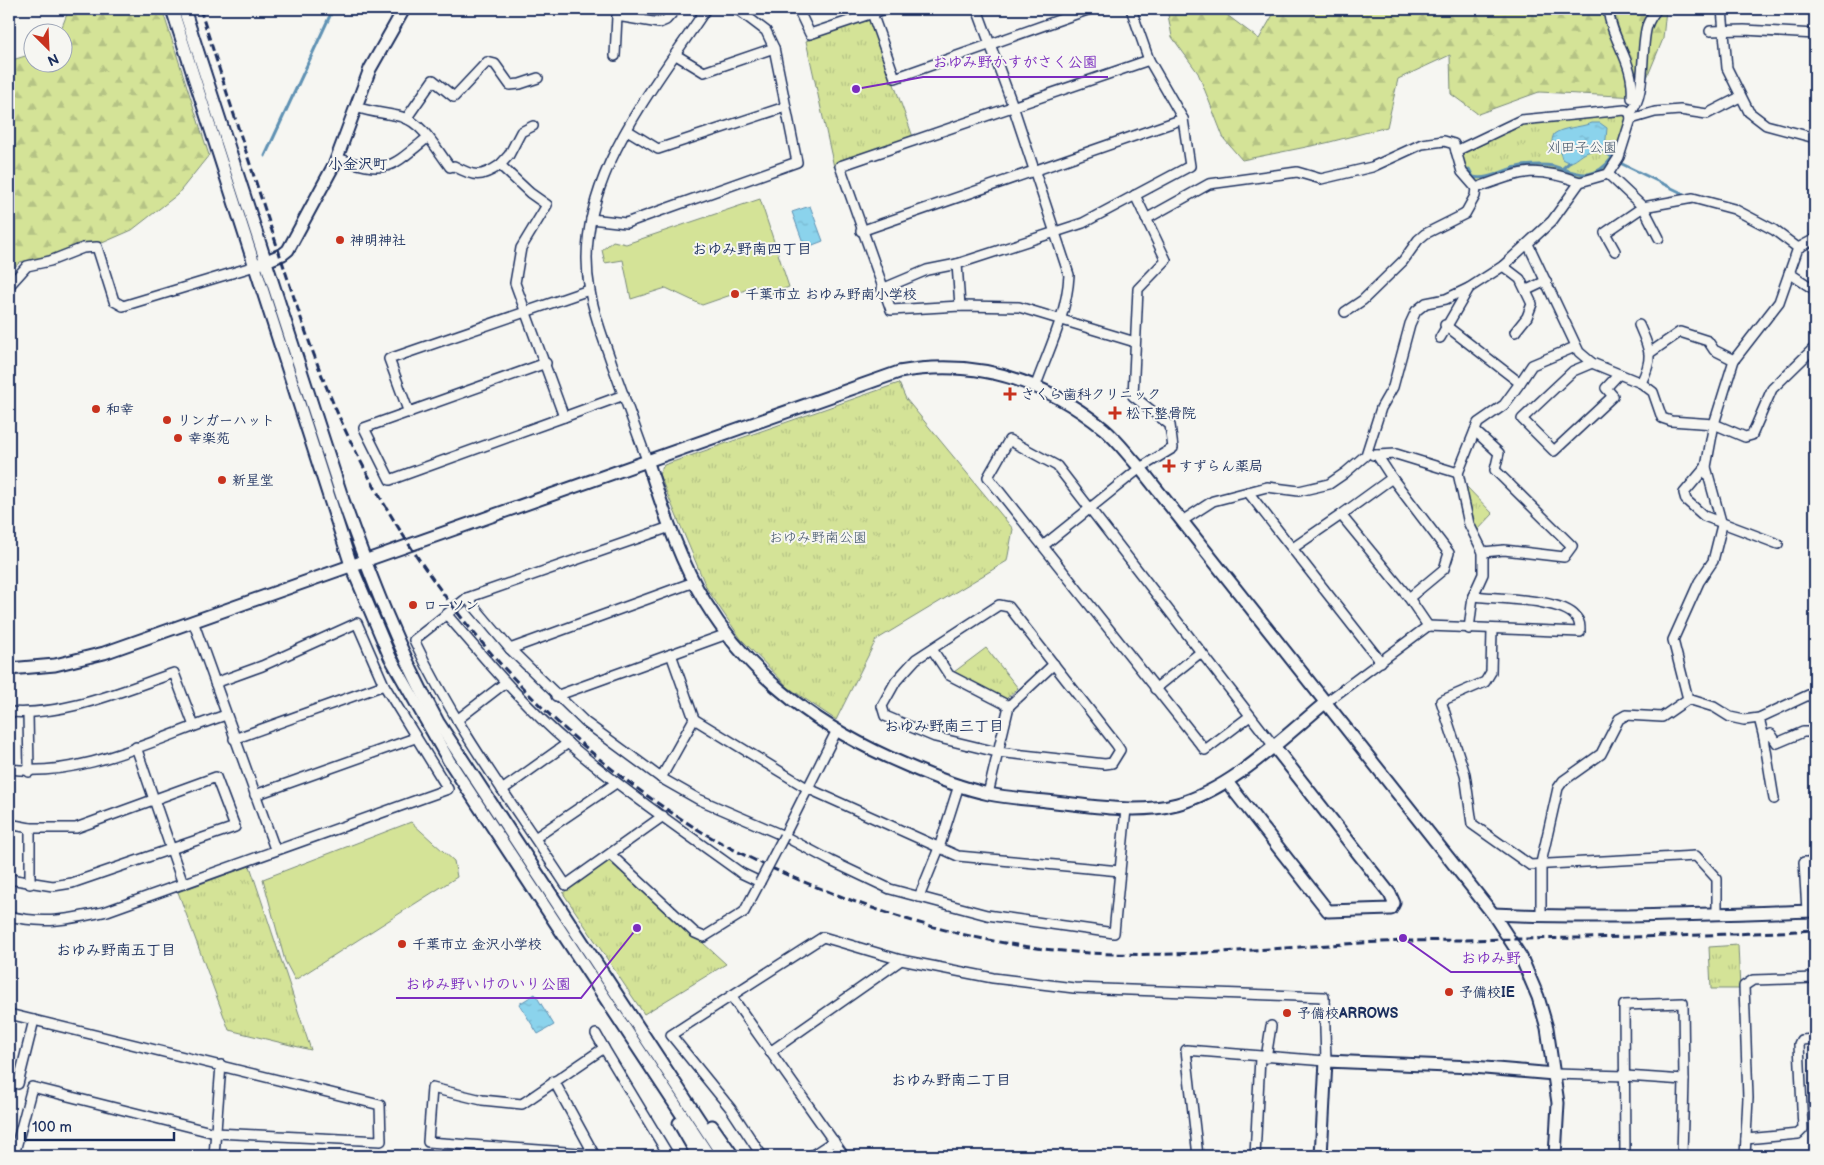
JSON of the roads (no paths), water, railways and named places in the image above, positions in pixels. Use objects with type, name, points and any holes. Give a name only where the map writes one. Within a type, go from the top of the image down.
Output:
[{"type":"street","points":[[172,9],[351,565],[386,650],[429,729],[709,1156]]},
{"type":"street","points":[[184,9],[364,560],[407,663],[438,722],[723,1156]]},
{"type":"street","points":[[9,286],[27,266],[50,261],[84,248],[97,246],[114,301],[123,306],[255,266],[283,254],[288,250],[337,158],[370,69],[404,9]]},
{"type":"street","points":[[615,56],[617,16],[659,23],[676,9]]},
{"type":"street","points":[[706,9],[627,130],[602,178],[591,219],[587,252],[589,290],[595,315],[670,527],[694,582],[727,634],[776,687],[836,732],[883,755],[959,785],[988,794],[1126,809],[1161,808],[1178,804],[1212,791],[1227,782],[1325,704],[1428,626],[1580,632],[1580,623],[1576,616],[1555,604],[1473,596]]},
{"type":"street","points":[[591,219],[626,223],[797,162],[774,48],[766,31],[737,9]]},
{"type":"street","points":[[798,9],[810,34],[885,9]]},
{"type":"street","points":[[977,9],[1013,106],[1069,275],[1068,295],[1036,385]]},
{"type":"street","points":[[872,13],[894,78],[1090,9]]},
{"type":"street","points":[[882,289],[927,270],[957,264],[1084,223],[1190,166],[1183,119],[1149,60],[1131,9]]},
{"type":"street","points":[[1476,188],[1516,173],[1553,172],[1580,182],[1608,174],[1619,158],[1630,116],[1634,82],[1631,69],[1616,36],[1608,9]]},
{"type":"street","points":[[1630,116],[1634,109],[1639,88],[1646,28],[1657,9]]},
{"type":"street","points":[[1722,9],[1727,68],[1749,112],[1766,126],[1815,138]]},
{"type":"street","points":[[1710,31],[1815,34]]},
{"type":"street","points":[[676,54],[704,72],[774,48]]},
{"type":"street","points":[[1135,342],[1020,307],[960,306],[890,310],[840,166],[1149,60]]},
{"type":"street","points":[[406,119],[434,80],[454,97],[487,62],[495,64],[510,85],[538,78]]},
{"type":"street","points":[[1630,116],[1680,110],[1707,114],[1740,97]]},
{"type":"street","points":[[356,107],[374,114],[406,119],[417,126],[450,167],[454,166],[468,174],[484,174],[500,165],[509,155],[521,132],[533,126]]},
{"type":"street","points":[[627,130],[658,149],[786,107]]},
{"type":"street","points":[[1456,151],[1521,120],[1625,110],[1630,116]]},
{"type":"street","points":[[862,231],[1183,119]]},
{"type":"street","points":[[337,158],[369,168],[395,165],[427,138]]},
{"type":"street","points":[[1146,219],[1209,184],[1297,172],[1321,179],[1372,167],[1422,144],[1444,141],[1454,144],[1462,172],[1476,188]]},
{"type":"street","points":[[500,165],[530,193],[547,205],[521,248],[515,283],[527,311],[564,417]]},
{"type":"street","points":[[1608,174],[1643,207],[1660,238]]},
{"type":"street","points":[[1182,521],[1213,501],[1267,487],[1299,491],[1329,484],[1366,455],[1382,408],[1393,386],[1410,324],[1416,311],[1426,303],[1446,299],[1469,288],[1503,266],[1552,221],[1580,182]]},
{"type":"street","points":[[1345,312],[1363,300],[1403,261],[1418,240],[1425,234],[1465,214],[1473,201],[1476,188]]},
{"type":"street","points":[[1043,546],[1140,468],[1173,448],[1170,425],[1133,396],[1138,289],[1166,260],[1135,194]]},
{"type":"street","points":[[1615,251],[1605,234],[1643,207],[1693,198],[1734,209],[1774,230],[1798,248]]},
{"type":"street","points":[[1688,699],[1673,640],[1699,582],[1713,561],[1722,525],[1706,467],[1714,424],[1734,360],[1779,302],[1798,248],[1815,239]]},
{"type":"street","points":[[1528,244],[1575,347],[1592,363],[1641,383],[1654,392],[1662,418],[1671,421],[1714,424],[1745,438],[1752,434],[1772,389],[1815,347]]},
{"type":"street","points":[[957,264],[960,306]]},
{"type":"street","points":[[1503,266],[1520,279],[1527,290],[1532,304],[1527,317],[1515,332]]},
{"type":"street","points":[[1790,273],[1815,290]]},
{"type":"street","points":[[1527,290],[1546,281]]},
{"type":"street","points":[[1440,338],[1445,325],[1469,288]]},
{"type":"street","points":[[409,413],[389,359],[589,290]]},
{"type":"street","points":[[1445,325],[1520,383]]},
{"type":"street","points":[[1639,325],[1651,352],[1649,367],[1641,383]]},
{"type":"street","points":[[1651,352],[1680,332],[1708,341],[1714,350],[1734,360]]},
{"type":"street","points":[[1469,629],[1473,596],[1483,574],[1484,552],[1469,524],[1458,473],[1478,423],[1504,406],[1532,365],[1575,347]]},
{"type":"street","points":[[546,363],[364,428],[390,480],[624,395]]},
{"type":"street","points":[[1592,363],[1573,371],[1522,419],[1554,451],[1613,396],[1606,388],[1619,374]]},
{"type":"street","points":[[9,669],[28,669],[78,660],[898,372],[955,366],[998,373],[1036,385],[1073,406],[1105,430],[1140,468],[1493,914],[1521,957],[1538,997],[1547,1028],[1558,1103],[1555,1156]]},
{"type":"street","points":[[1475,431],[1499,453],[1495,470],[1572,546],[1564,557],[1504,550],[1484,552]]},
{"type":"street","points":[[1227,782],[1328,911],[1391,909],[1394,903],[1390,894],[1057,466],[1009,440],[988,477],[1205,750],[1250,716]]},
{"type":"street","points":[[1366,455],[1396,454],[1458,473]]},
{"type":"street","points":[[1377,455],[1392,478],[1450,553],[1444,569],[1409,598]]},
{"type":"street","points":[[1706,467],[1684,493],[1686,500],[1704,516],[1778,544]]},
{"type":"street","points":[[1293,548],[1392,478]]},
{"type":"street","points":[[1248,492],[1380,662]]},
{"type":"street","points":[[1341,515],[1409,598],[1428,626]]},
{"type":"street","points":[[664,816],[566,884],[457,720],[431,677],[414,640],[467,598],[670,527]]},
{"type":"street","points":[[510,648],[694,582]]},
{"type":"street","points":[[467,598],[510,648],[556,696],[612,744],[661,778],[698,798],[784,836],[890,889],[1004,918],[1114,933],[1126,809]]},
{"type":"street","points":[[998,605],[1009,607],[1120,750],[1112,763],[1105,764],[998,752],[935,737],[885,716],[882,706],[896,681],[916,659],[932,649],[998,605]]},
{"type":"street","points":[[447,614],[505,683],[568,744],[616,783],[741,873],[760,882]]},
{"type":"street","points":[[193,621],[275,849]]},
{"type":"street","points":[[9,916],[22,920],[63,922],[107,911],[275,849],[448,789],[384,685],[357,623],[262,666],[215,683]]},
{"type":"street","points":[[1492,630],[1491,672],[1485,682],[1441,701],[1465,774],[1472,824],[1530,865],[1696,856],[1717,879],[1717,914]]},
{"type":"street","points":[[556,696],[727,634]]},
{"type":"street","points":[[932,649],[949,675],[1009,706]]},
{"type":"street","points":[[1155,689],[1201,652]]},
{"type":"street","points":[[671,654],[694,719],[807,788],[958,856],[1120,871]]},
{"type":"street","points":[[988,794],[1009,706],[1054,664]]},
{"type":"street","points":[[9,712],[28,713],[87,703],[174,673],[194,726]]},
{"type":"street","points":[[457,720],[505,683]]},
{"type":"street","points":[[234,739],[384,685]]},
{"type":"street","points":[[1688,699],[1714,708],[1730,717],[1744,720],[1759,718],[1815,692]]},
{"type":"street","points":[[1541,916],[1541,863],[1558,788],[1563,781],[1601,754],[1619,719],[1626,715],[1662,717],[1688,699]]},
{"type":"street","points":[[28,713],[29,772]]},
{"type":"street","points":[[9,769],[29,772],[82,766],[226,715]]},
{"type":"street","points":[[1759,718],[1774,799]]},
{"type":"street","points":[[661,778],[694,719]]},
{"type":"street","points":[[611,854],[695,933],[704,938],[744,912],[836,732]]},
{"type":"street","points":[[1764,738],[1771,734],[1778,743],[1803,732],[1815,732]]},
{"type":"street","points":[[255,795],[415,738]]},
{"type":"street","points":[[502,790],[568,744]]},
{"type":"street","points":[[136,747],[183,884]]},
{"type":"street","points":[[9,824],[30,828],[76,828],[216,777],[235,827],[72,883],[53,886],[30,884],[9,879]]},
{"type":"street","points":[[535,838],[616,783]]},
{"type":"street","points":[[919,897],[939,848],[959,785]]},
{"type":"street","points":[[30,828],[30,884]]},
{"type":"street","points":[[1493,914],[1541,916],[1811,911],[1804,862],[1815,862]]},
{"type":"street","points":[[762,1156],[731,1109],[671,1035],[823,937],[902,960],[993,978],[1074,988],[1324,997],[1326,1061],[1321,1156]]},
{"type":"street","points":[[770,1052],[902,960]]},
{"type":"street","points":[[1745,1156],[1748,1098],[1744,986],[1753,980],[1815,978]]},
{"type":"street","points":[[730,996],[844,1156]]},
{"type":"street","points":[[1625,1156],[1626,1076],[1624,1005],[1682,1003],[1684,1080],[1682,1156]]},
{"type":"street","points":[[9,1014],[380,1105],[381,1141],[215,1134],[32,1087],[14,1155],[18,1156]]},
{"type":"street","points":[[9,1082],[18,1084],[34,1020]]},
{"type":"street","points":[[1255,1156],[1263,1058],[1271,1026]]},
{"type":"street","points":[[596,1034],[669,1156]]},
{"type":"street","points":[[1746,1139],[1798,1134],[1803,1129],[1798,1044],[1802,1040],[1815,1039]]},
{"type":"street","points":[[595,1155],[428,1142],[432,1088],[482,1100],[522,1104],[604,1048]]},
{"type":"street","points":[[1198,1156],[1186,1050],[1263,1058],[1473,1067],[1554,1074],[1684,1080]]},
{"type":"street","points":[[214,1156],[221,1065]]},
{"type":"street","points":[[673,1078],[684,1087],[733,1156]]},
{"type":"street","points":[[554,1081],[595,1155]]},
{"type":"street","points":[[664,1089],[668,1105],[698,1156]]},
{"type":"street","points":[[812,1156],[834,1141]]},
{"type":"water","points":[[1600,123],[1607,128],[1605,149],[1588,152],[1570,162],[1562,159],[1560,152],[1552,144],[1554,134],[1562,130]]},
{"type":"water","points":[[810,206],[823,241],[805,248],[792,212]]},
{"type":"water","points":[[535,994],[554,1025],[538,1034],[519,1004]]},
{"type":"waterway","points":[[265,156],[333,9]]},
{"type":"waterway","points":[[1603,150],[1618,162],[1684,194]]},
{"type":"waterway","points":[[1469,169],[1473,177],[1479,178],[1491,176],[1516,167],[1538,165],[1553,166],[1584,174],[1598,171],[1612,158]]},
{"type":"waterway","points":[[1562,169],[1570,162]]},
{"type":"railway","points":[[200,9],[312,349],[344,427],[386,507],[419,560],[456,611],[496,659],[539,705],[634,786],[704,833],[742,854],[781,872],[840,896],[901,917],[994,941],[1089,953],[1209,953],[1409,941],[1663,936],[1815,930]]},
{"type":"place","name":"おゆみ野かすがさく公園","points":[[856,89]]},
{"type":"place","name":"神明神社","points":[[340,240]]},
{"type":"place","name":"千葉市立 おゆみ野南小学校","points":[[735,294]]},
{"type":"place","name":"さくら歯科クリニック","points":[[1010,394]]},
{"type":"place","name":"和幸","points":[[96,409]]},
{"type":"place","name":"松下整骨院","points":[[1115,413]]},
{"type":"place","name":"リンガーハット","points":[[167,420]]},
{"type":"place","name":"幸楽苑","points":[[178,438]]},
{"type":"place","name":"すずらん薬局","points":[[1169,466]]},
{"type":"place","name":"新星堂","points":[[222,480]]},
{"type":"place","name":"ローソン","points":[[413,605]]},
{"type":"place","name":"おゆみ野いけのいり公園","points":[[637,928]]},
{"type":"place","name":"おゆみ野","points":[[1403,938]]},
{"type":"place","name":"千葉市立 金沢小学校","points":[[402,944]]},
{"type":"place","name":"予備校IE","points":[[1449,992]]},
{"type":"place","name":"予備校ARROWS","points":[[1287,1013]]},
{"type":"district","name":"小金沢町","points":[[358,164]]},
{"type":"district","name":"おゆみ野南四丁目","points":[[752,249]]},
{"type":"district","name":"おゆみ野南三丁目","points":[[944,726]]},
{"type":"district","name":"おゆみ野南五丁目","points":[[116,950]]},
{"type":"district","name":"おゆみ野南二丁目","points":[[951,1080]]},
{"type":"park label","name":"刈田子公園","points":[[1582,147]]},
{"type":"park label","name":"おゆみ野南公園","points":[[818,537]]}]
